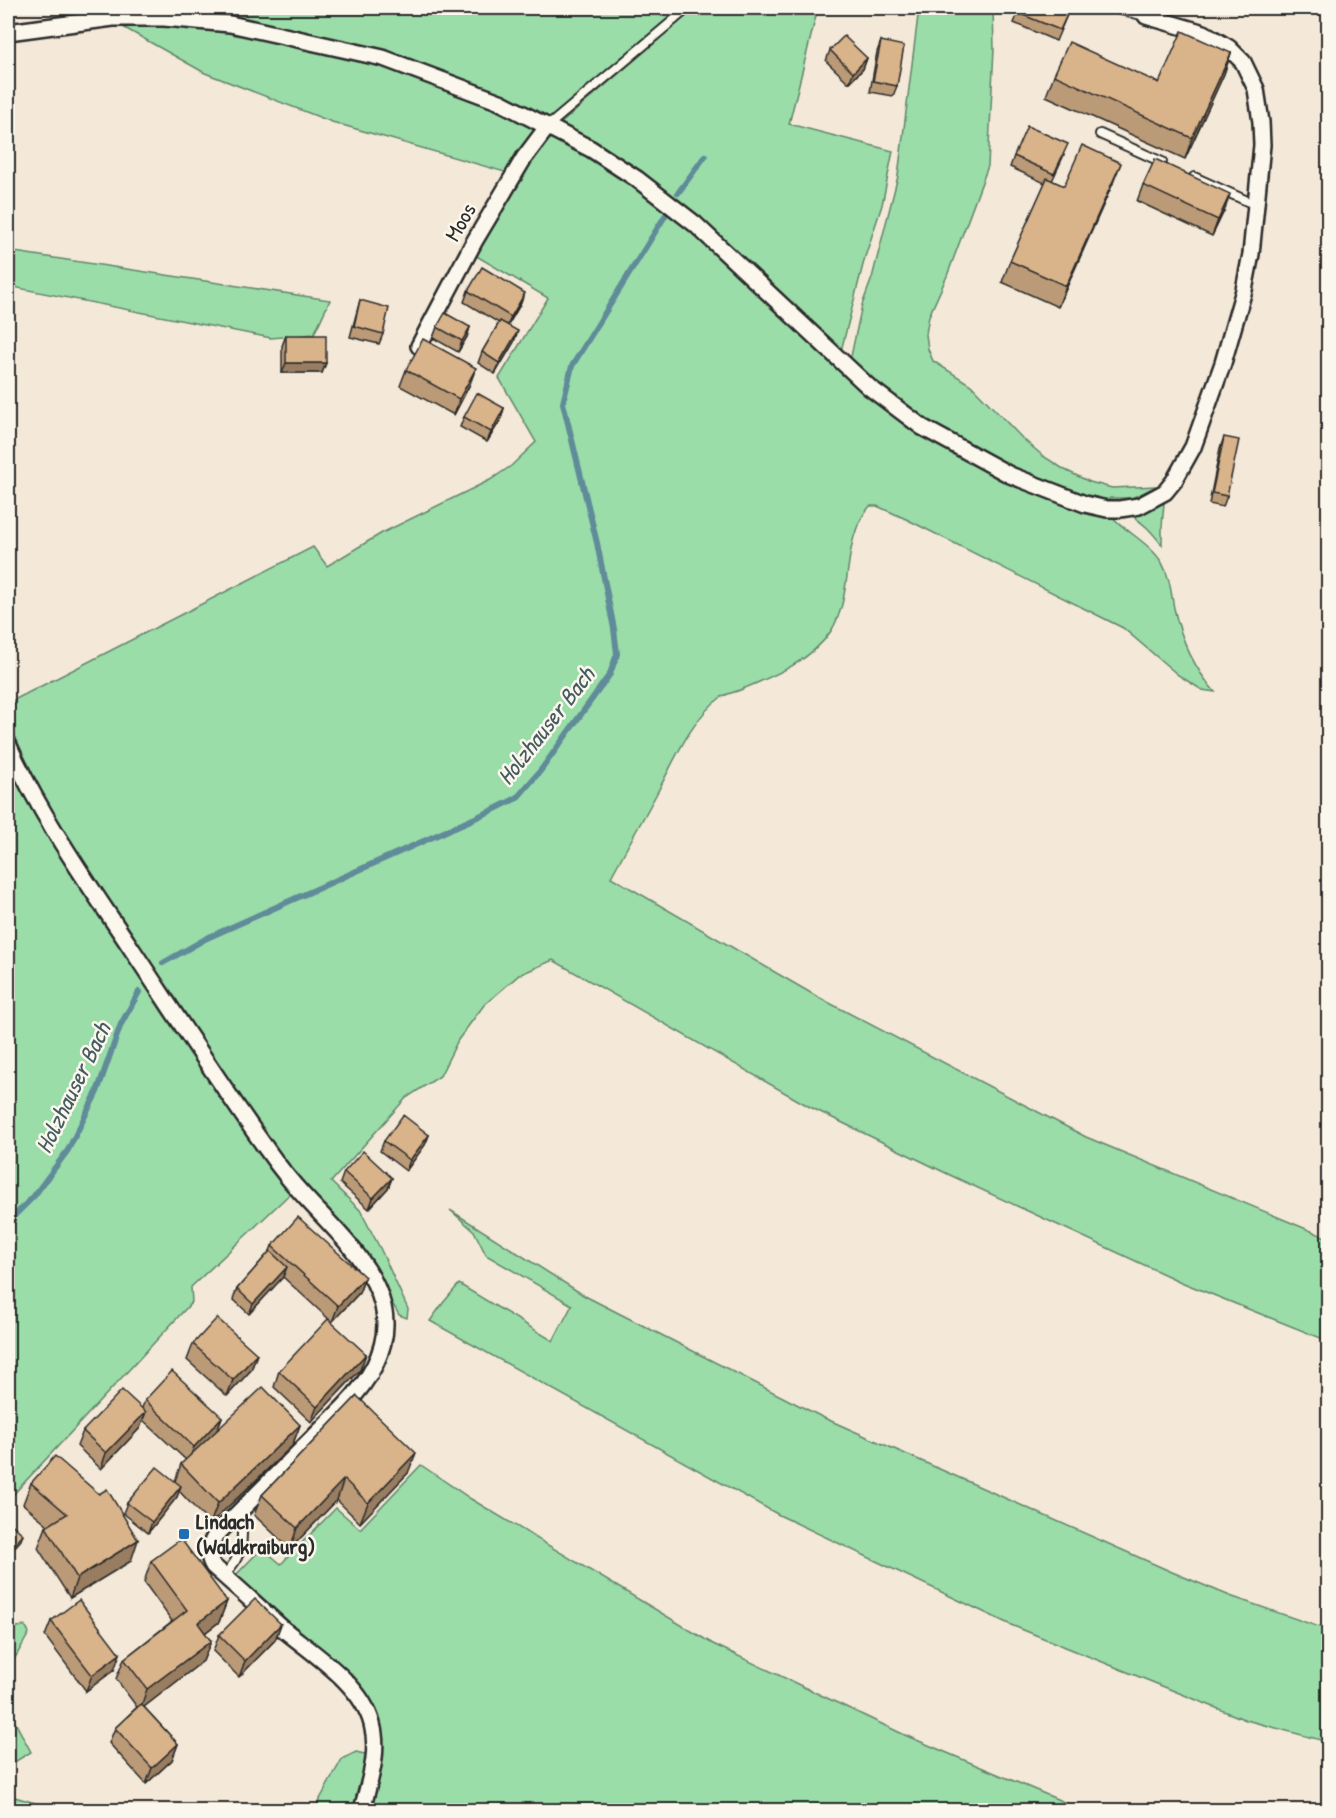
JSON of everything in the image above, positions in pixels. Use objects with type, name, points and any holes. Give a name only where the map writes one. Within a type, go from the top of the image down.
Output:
[{"type":"street","points":[[8,32],[113,18],[164,18],[230,24],[383,58],[500,102],[591,149],[637,179],[695,224],[869,387],[922,427],[1010,475],[1052,493],[1084,504],[1120,509],[1139,506],[1165,492],[1179,474],[1193,447],[1223,363],[1244,290],[1251,254],[1262,145],[1256,88],[1243,62],[1229,48],[1204,33],[1144,12]]},
{"type":"street","name":"Moos","points":[[419,345],[474,242],[528,152],[548,126]]},
{"type":"street","points":[[8,744],[38,806],[174,1013],[285,1174],[360,1260],[370,1275],[383,1306],[385,1341],[375,1365],[356,1395],[215,1536],[211,1543],[210,1560],[223,1575],[342,1678],[361,1699],[372,1722],[375,1743],[375,1756],[362,1810]]},
{"type":"lane","points":[[548,126],[688,8]]},
{"type":"lane","points":[[1112,8],[1144,12]]},
{"type":"lane","points":[[1100,134],[1173,167]]},
{"type":"lane","points":[[1183,172],[1256,205]]},
{"type":"lane","points":[[223,1575],[230,1570],[240,1551],[244,1532],[240,1512]]},
{"type":"green space","points":[[83,8],[682,8],[539,130],[508,173],[332,122],[205,73],[114,22]]},
{"type":"green space","points":[[695,8],[818,8],[789,124],[893,151],[882,205],[865,257],[841,351],[850,361],[862,305],[872,278],[898,176],[919,8],[993,8],[994,49],[988,166],[947,276],[929,316],[926,334],[928,349],[933,361],[971,385],[1022,438],[1043,456],[1065,470],[1090,482],[1112,488],[1157,486],[1132,498],[1110,498],[1103,504],[1115,520],[1156,555],[1165,568],[1177,620],[1185,642],[1201,673],[1215,692],[1202,690],[1178,675],[1123,628],[906,519],[877,506],[870,506],[855,535],[843,600],[831,631],[814,650],[792,666],[723,696],[701,717],[684,742],[611,877],[816,996],[1086,1137],[1328,1238],[1328,1341],[1181,1282],[952,1176],[810,1107],[553,960],[519,975],[484,1005],[458,1040],[440,1076],[406,1098],[331,1182],[360,1210],[381,1250],[408,1309],[407,1318],[399,1315],[375,1267],[344,1226],[288,1166],[250,1116],[66,838],[40,791],[8,721],[8,703],[313,547],[327,566],[382,533],[490,480],[511,466],[536,442],[499,378],[548,298],[473,254],[524,169],[549,134],[621,177],[559,125]]},
{"type":"green space","points":[[8,251],[330,300],[314,334],[271,338],[8,286]]},
{"type":"green space","points":[[1164,503],[1162,545],[1147,528],[1128,513],[1141,512]]},
{"type":"green space","points":[[8,757],[293,1191],[191,1287],[192,1302],[8,1500]]},
{"type":"green space","points":[[450,1210],[585,1296],[822,1417],[1172,1572],[1230,1596],[1328,1630],[1328,1742],[1246,1720],[1011,1625],[779,1515],[430,1321],[459,1284],[553,1341],[572,1305],[486,1255],[474,1231]]},
{"type":"green space","points":[[421,1465],[471,1499],[713,1644],[907,1736],[1083,1810],[368,1810],[377,1720],[234,1577],[262,1548],[281,1564],[336,1508],[360,1529]]},
{"type":"green space","points":[[25,1626],[29,1633],[10,1667],[8,1684],[8,1628]]},
{"type":"green space","points":[[8,1688],[14,1720],[31,1752],[8,1766]]},
{"type":"green space","points":[[356,1752],[369,1755],[355,1810],[314,1810],[342,1759]]},
{"type":"green space","points":[[8,1795],[59,1810],[8,1810]]},
{"type":"building","points":[[1020,8],[1070,8],[1060,30],[1018,13]]},
{"type":"building","points":[[1182,31],[1231,53],[1192,138],[1054,75],[1069,42],[1159,83]]},
{"type":"building","points":[[844,36],[867,58],[853,73],[830,50]]},
{"type":"building","points":[[881,41],[904,46],[897,86],[873,81]]},
{"type":"building","points":[[1027,126],[1068,144],[1054,174],[1014,156]]},
{"type":"building","points":[[1082,145],[1121,163],[1066,286],[1010,261],[1047,178],[1064,186]]},
{"type":"building","points":[[1155,159],[1230,194],[1218,220],[1143,185]]},
{"type":"building","points":[[482,267],[525,293],[511,317],[468,291]]},
{"type":"building","points":[[360,300],[389,308],[383,334],[354,326]]},
{"type":"building","points":[[445,313],[470,327],[462,341],[437,327]]},
{"type":"building","points":[[500,321],[518,331],[499,363],[482,352]]},
{"type":"building","points":[[286,335],[326,335],[326,363],[286,363]]},
{"type":"building","points":[[423,339],[476,368],[459,399],[406,370]]},
{"type":"building","points":[[477,393],[504,408],[491,432],[464,417]]},
{"type":"building","points":[[1224,437],[1239,440],[1227,496],[1212,493]]},
{"type":"building","points":[[403,1115],[429,1135],[410,1160],[384,1141]]},
{"type":"building","points":[[363,1151],[392,1178],[373,1198],[344,1172]]},
{"type":"building","points":[[298,1217],[365,1277],[338,1306],[272,1246]]},
{"type":"building","points":[[270,1251],[287,1267],[253,1304],[237,1289]]},
{"type":"building","points":[[217,1318],[257,1354],[233,1380],[193,1344]]},
{"type":"building","points":[[328,1319],[366,1354],[317,1407],[279,1371]]},
{"type":"building","points":[[172,1371],[222,1417],[194,1447],[145,1400]]},
{"type":"building","points":[[263,1387],[300,1425],[218,1503],[181,1464]]},
{"type":"building","points":[[122,1390],[146,1412],[106,1453],[83,1431]]},
{"type":"building","points":[[357,1396],[416,1453],[368,1503],[344,1479],[297,1528],[262,1495]]},
{"type":"building","points":[[55,1456],[99,1494],[107,1489],[138,1540],[77,1578],[46,1527],[67,1514],[31,1483]]},
{"type":"building","points":[[157,1467],[181,1486],[152,1522],[127,1503]]},
{"type":"building","points":[[8,1521],[23,1534],[8,1552]]},
{"type":"building","points":[[181,1539],[227,1601],[198,1623],[211,1641],[147,1689],[124,1659],[187,1610],[151,1561]]},
{"type":"building","points":[[255,1599],[281,1624],[245,1661],[219,1635]]},
{"type":"building","points":[[79,1600],[120,1654],[92,1675],[51,1621]]},
{"type":"building","points":[[141,1704],[178,1744],[152,1768],[115,1728]]},
{"type":"waterway","name":"Holzhauser Bach","points":[[678,193],[705,156]]},
{"type":"waterway","name":"Holzhauser Bach","points":[[163,963],[207,938],[517,798],[541,770],[610,674],[617,654],[614,629],[597,543],[563,403],[572,366],[665,216]]},
{"type":"waterway","name":"Holzhauser Bach","points":[[8,1222],[34,1196],[68,1150],[97,1092],[121,1024],[139,992]]},
{"type":"place","name":"Lindach (Waldkraiburg)","points":[[184,1534]]}]
